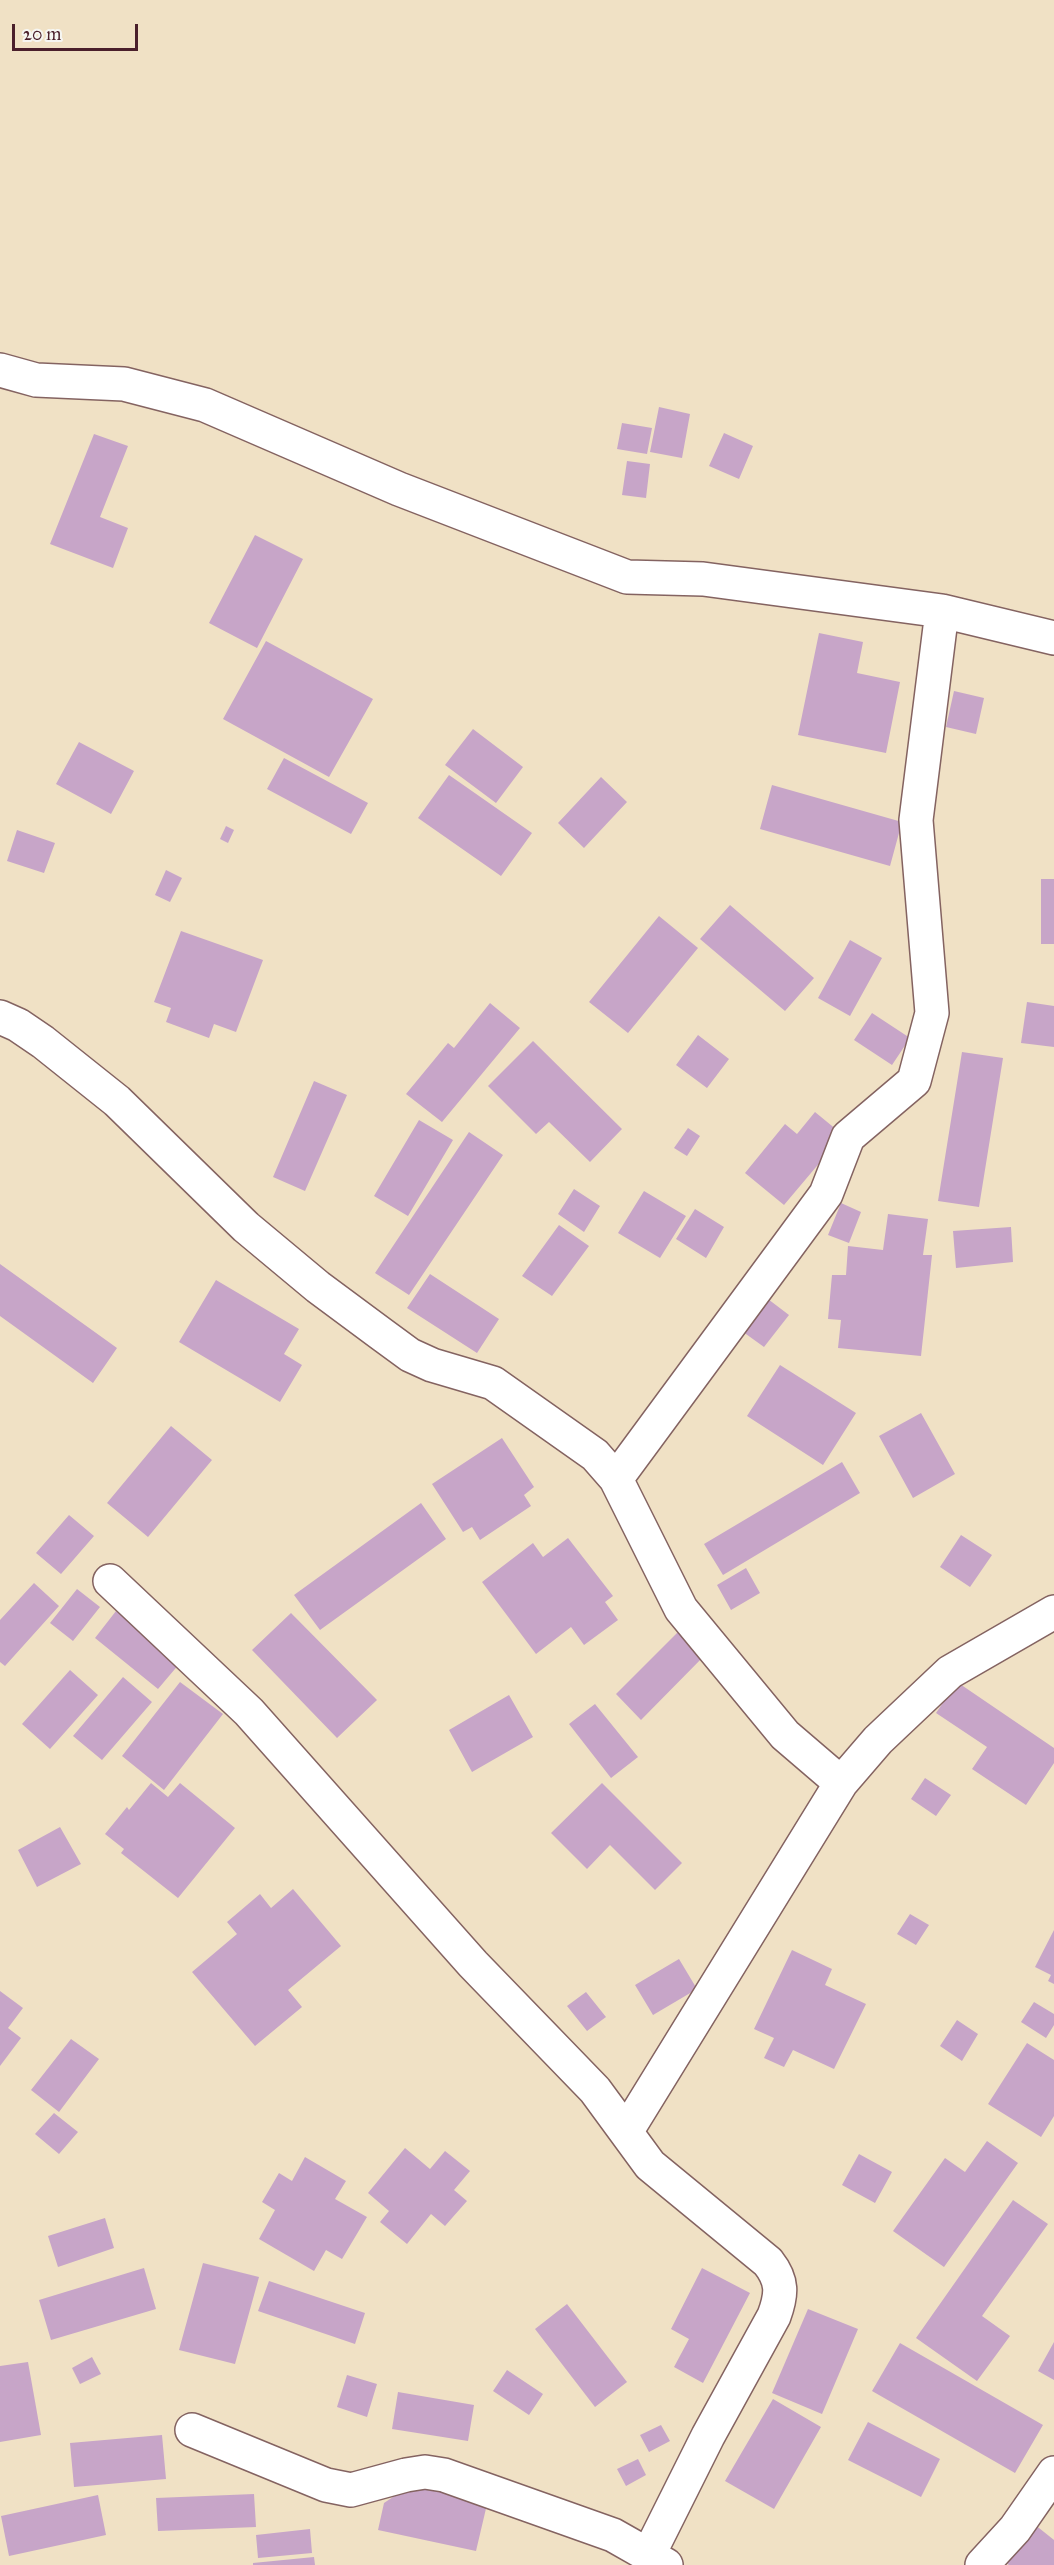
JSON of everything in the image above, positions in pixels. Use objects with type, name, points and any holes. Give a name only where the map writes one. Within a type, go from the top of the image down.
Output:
[{"type":"street","points":[[0,369],[36,380],[124,384],[205,405],[399,489],[627,577],[703,579],[942,611],[1054,638]]},
{"type":"street","points":[[616,1479],[826,1194],[848,1137],[914,1081],[932,1013],[916,820],[942,611]]},
{"type":"street","points":[[0,1017],[18,1024],[117,1101],[246,1227],[327,1294],[410,1355],[432,1365],[494,1383],[595,1455],[616,1479],[681,1609],[785,1735],[842,1783]]},
{"type":"street","points":[[110,1581],[249,1712],[473,1964],[596,2090],[651,2165],[768,2262],[781,2282],[781,2298],[774,2316],[708,2436],[658,2559],[602,2531],[444,2475],[424,2472],[351,2490],[326,2485],[192,2430]]},
{"type":"street","points":[[626,2132],[842,1783],[878,1740],[951,1672],[1054,1612]]},
{"type":"street","points":[[982,2565],[1015,2529],[1054,2473]]},
{"type":"building","points":[[659,407],[690,414],[682,458],[650,452]]},
{"type":"building","points":[[622,423],[652,428],[647,454],[617,449]]},
{"type":"building","points":[[724,433],[753,446],[739,479],[709,466]]},
{"type":"building","points":[[94,434],[128,446],[100,517],[128,528],[113,568],[50,544]]},
{"type":"building","points":[[627,461],[650,464],[646,498],[622,495]]},
{"type":"building","points":[[255,535],[303,559],[257,648],[209,623]]},
{"type":"building","points":[[819,633],[863,642],[857,673],[900,682],[886,753],[798,735]]},
{"type":"building","points":[[266,641],[373,699],[329,777],[223,719]]},
{"type":"building","points":[[954,691],[984,698],[976,734],[946,727]]},
{"type":"building","points":[[473,729],[523,767],[496,803],[445,765]]},
{"type":"building","points":[[79,742],[134,771],[111,814],[56,784]]},
{"type":"building","points":[[284,758],[368,803],[351,834],[267,789]]},
{"type":"building","points":[[449,775],[532,833],[501,876],[418,818]]},
{"type":"building","points":[[601,777],[627,802],[584,848],[558,823]]},
{"type":"building","points":[[772,785],[902,822],[890,866],[760,829]]},
{"type":"building","points":[[226,826],[234,830],[228,843],[220,839]]},
{"type":"building","points":[[17,830],[55,843],[44,873],[7,861]]},
{"type":"building","points":[[166,870],[182,878],[170,902],[155,895]]},
{"type":"building","points":[[1041,879],[1054,879],[1054,944],[1041,944]]},
{"type":"building","points":[[730,905],[814,978],[785,1011],[700,939]]},
{"type":"building","points":[[659,916],[698,948],[628,1033],[589,1002]]},
{"type":"building","points":[[181,931],[263,960],[236,1032],[214,1024],[209,1038],[166,1022],[171,1008],[154,1002]]},
{"type":"building","points":[[850,940],[882,958],[850,1016],[818,998]]},
{"type":"building","points":[[1027,1002],[1054,1006],[1054,1047],[1021,1043]]},
{"type":"building","points":[[490,1003],[520,1028],[442,1122],[406,1094],[448,1043],[454,1048]]},
{"type":"building","points":[[872,1013],[910,1038],[892,1065],[854,1040]]},
{"type":"building","points":[[698,1035],[729,1059],[707,1088],[676,1065]]},
{"type":"building","points":[[533,1041],[622,1129],[590,1162],[549,1122],[536,1134],[488,1086]]},
{"type":"building","points":[[962,1052],[1003,1058],[979,1207],[938,1201]]},
{"type":"building","points":[[314,1081],[347,1095],[305,1191],[273,1177]]},
{"type":"building","points":[[815,1112],[843,1135],[784,1205],[745,1173],[785,1124],[797,1134]]},
{"type":"building","points":[[419,1120],[453,1140],[408,1216],[374,1196]]},
{"type":"building","points":[[688,1128],[700,1136],[687,1156],[674,1148]]},
{"type":"building","points":[[469,1132],[503,1155],[409,1295],[375,1273]]},
{"type":"building","points":[[574,1189],[600,1206],[584,1232],[558,1214]]},
{"type":"building","points":[[644,1191],[686,1216],[660,1258],[618,1233]]},
{"type":"building","points":[[841,1203],[861,1212],[849,1243],[828,1235]]},
{"type":"building","points":[[695,1209],[724,1227],[706,1258],[676,1239]]},
{"type":"building","points":[[888,1214],[928,1219],[923,1255],[932,1255],[921,1356],[838,1348],[841,1320],[828,1319],[832,1275],[846,1275],[848,1246],[883,1250]]},
{"type":"building","points":[[559,1225],[589,1246],[552,1296],[522,1276]]},
{"type":"building","points":[[1011,1227],[1013,1262],[956,1268],[953,1231]]},
{"type":"building","points":[[0,1264],[117,1348],[93,1383],[0,1316]]},
{"type":"building","points":[[430,1274],[499,1319],[477,1353],[407,1308]]},
{"type":"building","points":[[216,1280],[299,1329],[284,1354],[302,1365],[280,1402],[179,1342]]},
{"type":"building","points":[[764,1296],[789,1315],[764,1347],[739,1329]]},
{"type":"building","points":[[780,1365],[856,1413],[823,1465],[747,1416]]},
{"type":"building","points":[[921,1413],[955,1474],[913,1498],[879,1436]]},
{"type":"building","points":[[171,1426],[212,1460],[148,1537],[107,1503]]},
{"type":"building","points":[[502,1438],[534,1487],[524,1495],[531,1506],[480,1540],[472,1527],[463,1532],[432,1484]]},
{"type":"building","points":[[842,1462],[860,1493],[723,1575],[704,1544]]},
{"type":"building","points":[[421,1503],[446,1539],[320,1630],[294,1595]]},
{"type":"building","points":[[69,1515],[94,1536],[61,1574],[36,1553]]},
{"type":"building","points":[[961,1535],[992,1555],[970,1587],[940,1567]]},
{"type":"building","points":[[568,1538],[613,1596],[605,1602],[618,1620],[584,1645],[571,1627],[536,1654],[482,1582],[533,1543],[543,1557]]},
{"type":"building","points":[[746,1568],[760,1593],[731,1610],[717,1585]]},
{"type":"building","points":[[34,1583],[59,1606],[5,1666],[0,1662],[0,1620]]},
{"type":"building","points":[[77,1589],[100,1607],[73,1641],[50,1623]]},
{"type":"building","points":[[116,1611],[180,1663],[158,1689],[95,1638]]},
{"type":"building","points":[[291,1613],[377,1700],[337,1738],[252,1650]]},
{"type":"building","points":[[681,1629],[706,1654],[641,1720],[616,1694]]},
{"type":"building","points":[[70,1670],[98,1695],[50,1749],[22,1724]]},
{"type":"building","points":[[123,1677],[152,1702],[102,1760],[73,1736]]},
{"type":"building","points":[[180,1682],[223,1714],[164,1790],[122,1756]]},
{"type":"building","points":[[957,1682],[1054,1748],[1054,1763],[1026,1805],[972,1769],[987,1747],[936,1713]]},
{"type":"building","points":[[509,1695],[533,1737],[472,1772],[449,1730]]},
{"type":"building","points":[[595,1704],[638,1757],[611,1778],[569,1724]]},
{"type":"building","points":[[925,1778],[951,1795],[936,1816],[911,1799]]},
{"type":"building","points":[[151,1783],[168,1797],[180,1783],[235,1828],[178,1898],[121,1853],[124,1849],[105,1834]]},
{"type":"building","points":[[602,1783],[682,1863],[655,1890],[610,1845],[587,1869],[551,1833]]},
{"type":"building","points":[[60,1827],[81,1864],[37,1887],[18,1850]]},
{"type":"building","points":[[293,1889],[341,1946],[288,1990],[302,2007],[255,2046],[192,1972],[237,1934],[227,1922],[260,1894],[271,1908]]},
{"type":"building","points":[[910,1914],[929,1925],[916,1945],[897,1934]]},
{"type":"building","points":[[1054,1930],[1054,1984],[1048,1981],[1051,1975],[1035,1967]]},
{"type":"building","points":[[792,1950],[832,1969],[825,1985],[866,2004],[834,2069],[793,2050],[784,2067],[764,2058],[774,2038],[754,2029]]},
{"type":"building","points":[[679,1959],[697,1989],[653,2015],[635,1985]]},
{"type":"building","points":[[0,1991],[23,2008],[8,2028],[21,2038],[0,2066]]},
{"type":"building","points":[[586,1992],[606,2017],[587,2031],[567,2006]]},
{"type":"building","points":[[1034,2002],[1054,2014],[1054,2025],[1046,2038],[1021,2022]]},
{"type":"building","points":[[957,2020],[978,2034],[962,2061],[940,2046]]},
{"type":"building","points":[[71,2039],[99,2059],[59,2112],[31,2090]]},
{"type":"building","points":[[1027,2043],[1054,2060],[1054,2116],[1041,2137],[988,2104]]},
{"type":"building","points":[[54,2113],[78,2132],[59,2154],[35,2134]]},
{"type":"building","points":[[987,2141],[1018,2163],[944,2267],[893,2231],[945,2158],[965,2172]]},
{"type":"building","points":[[405,2148],[430,2169],[445,2151],[470,2171],[454,2190],[467,2201],[445,2226],[431,2214],[407,2244],[380,2222],[389,2211],[368,2193]]},
{"type":"building","points":[[859,2154],[892,2172],[875,2203],[842,2185]]},
{"type":"building","points":[[305,2157],[346,2181],[335,2199],[367,2217],[342,2259],[326,2250],[314,2271],[259,2239],[275,2210],[262,2202],[279,2173],[292,2181]]},
{"type":"building","points":[[1013,2200],[1048,2224],[982,2316],[1010,2336],[977,2381],[916,2338]]},
{"type":"building","points":[[105,2218],[114,2248],[58,2267],[48,2236]]},
{"type":"building","points":[[203,2263],[259,2277],[235,2364],[179,2350]]},
{"type":"building","points":[[144,2268],[156,2309],[51,2340],[39,2300]]},
{"type":"building","points":[[702,2268],[750,2293],[703,2383],[674,2367],[689,2339],[671,2329]]},
{"type":"building","points":[[269,2281],[365,2313],[355,2344],[258,2311]]},
{"type":"building","points":[[567,2304],[627,2382],[595,2407],[535,2329]]},
{"type":"building","points":[[808,2309],[858,2329],[822,2414],[772,2393]]},
{"type":"building","points":[[1054,2342],[1054,2380],[1038,2371]]},
{"type":"building","points":[[900,2343],[1043,2425],[1015,2473],[872,2391]]},
{"type":"building","points":[[92,2357],[101,2374],[80,2384],[72,2368]]},
{"type":"building","points":[[28,2362],[41,2435],[0,2442],[0,2366]]},
{"type":"building","points":[[507,2370],[543,2394],[529,2415],[493,2391]]},
{"type":"building","points":[[347,2375],[377,2384],[367,2417],[337,2407]]},
{"type":"building","points":[[398,2392],[474,2405],[468,2441],[392,2429]]},
{"type":"building","points":[[773,2399],[821,2427],[774,2509],[725,2481]]},
{"type":"building","points":[[868,2422],[940,2459],[921,2497],[848,2460]]},
{"type":"building","points":[[661,2425],[670,2441],[649,2452],[640,2435]]},
{"type":"building","points":[[162,2435],[166,2479],[74,2487],[70,2443]]},
{"type":"building","points":[[638,2459],[646,2475],[626,2486],[617,2469]]},
{"type":"building","points":[[414,2483],[488,2500],[476,2551],[378,2530],[384,2503]]},
{"type":"building","points":[[254,2494],[256,2527],[158,2531],[156,2498]]},
{"type":"building","points":[[98,2495],[106,2535],[9,2556],[1,2516]]},
{"type":"building","points":[[1029,2520],[1054,2540],[1054,2565],[1009,2565],[1000,2558]]},
{"type":"building","points":[[310,2529],[312,2553],[258,2558],[256,2535]]},
{"type":"building","points":[[314,2557],[315,2565],[253,2565],[253,2563]]}]
